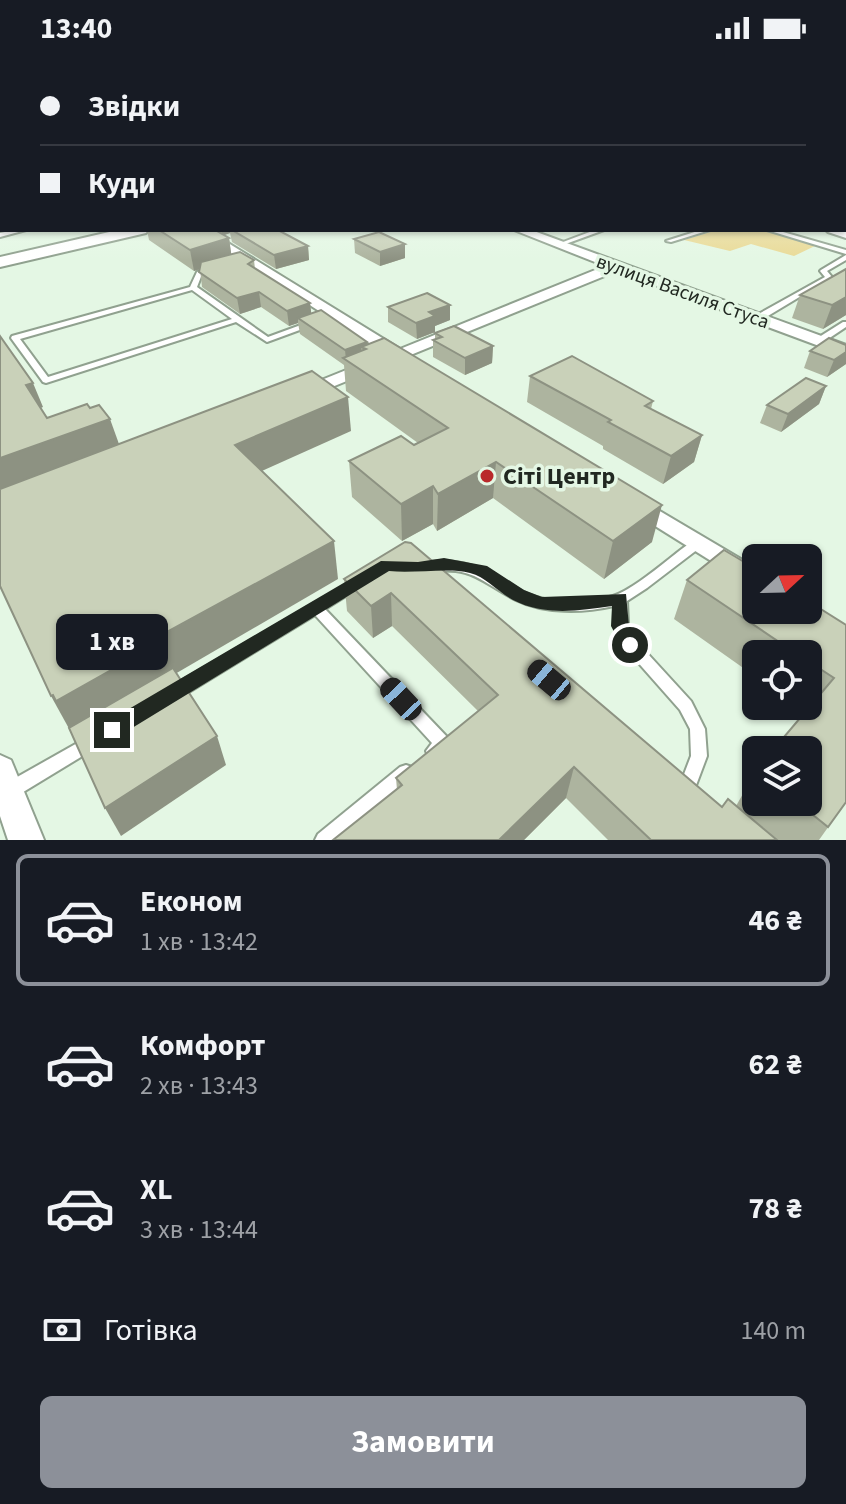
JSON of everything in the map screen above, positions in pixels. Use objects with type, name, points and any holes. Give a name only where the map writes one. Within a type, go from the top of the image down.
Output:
[{"type":"main road","points":[[0,262],[131,232]]},
{"type":"street","points":[[204,232],[222,239],[241,261],[425,371]]},
{"type":"street","name":"вулиця Василя Стуса","points":[[525,232],[846,351]]},
{"type":"street","points":[[287,400],[617,266]]},
{"type":"street","points":[[620,494],[742,571]]},
{"type":"street","points":[[4,781],[26,840]]},
{"type":"lane","points":[[558,245],[595,232]]},
{"type":"lane","points":[[669,241],[700,232]]},
{"type":"lane","points":[[776,232],[846,255]]},
{"type":"lane","points":[[758,318],[829,277],[823,271],[846,255]]},
{"type":"lane","points":[[193,288],[199,273],[223,266]]},
{"type":"lane","points":[[193,288],[15,338],[46,380],[238,319]]},
{"type":"lane","points":[[193,288],[267,340],[337,316]]},
{"type":"lane","points":[[819,341],[846,324]]},
{"type":"lane","points":[[418,570],[444,564],[467,566],[481,570],[519,595],[541,604],[574,604],[620,599],[698,543]]},
{"type":"lane","points":[[155,704],[375,572]]},
{"type":"lane","points":[[620,599],[619,619],[626,639],[675,689],[693,721],[699,751],[695,770],[684,793]]},
{"type":"lane","points":[[317,609],[443,744],[324,840]]},
{"type":"lane","points":[[4,781],[101,736]]},
{"type":"shaded area","points":[[710,232],[772,232],[817,245],[794,256],[751,244],[730,251],[684,240]]},
{"type":"building","points":[[162,232],[218,232],[229,238],[190,250]]},
{"type":"building","points":[[235,232],[282,232],[308,246],[274,255]]},
{"type":"building","points":[[379,232],[405,244],[380,252],[354,239]]},
{"type":"building","points":[[240,252],[254,260],[248,264],[310,303],[287,311],[259,292],[237,298],[199,272],[201,262]]},
{"type":"building","points":[[846,269],[846,297],[832,305],[800,295]]},
{"type":"building","points":[[427,293],[450,305],[429,312],[435,316],[416,323],[388,307]]},
{"type":"building","points":[[321,310],[367,342],[345,350],[298,318]]},
{"type":"building","points":[[454,326],[493,346],[465,358],[433,340],[442,337],[435,333]]},
{"type":"building","points":[[0,336],[33,383],[26,385],[47,418],[87,404],[90,408],[99,405],[110,419],[0,458]]},
{"type":"building","points":[[384,338],[662,505],[613,541],[496,462],[438,494],[433,486],[401,504],[349,461],[401,436],[414,445],[448,428],[343,358]]},
{"type":"building","points":[[829,338],[846,345],[846,352],[834,360],[810,351]]},
{"type":"building","points":[[572,356],[653,401],[645,406],[702,435],[671,456],[530,376]]},
{"type":"building","points":[[312,371],[348,397],[235,445],[334,541],[156,638],[159,643],[56,701],[0,586],[0,489]]},
{"type":"building","points":[[806,378],[826,386],[788,414],[767,405]]},
{"type":"building","points":[[405,542],[411,543],[722,807],[728,799],[742,811],[742,816],[748,816],[777,840],[651,840],[574,767],[499,840],[333,840],[402,785],[396,778],[498,695],[391,593],[371,606],[344,579]]},
{"type":"building","points":[[724,550],[742,561],[742,617],[687,580]]},
{"type":"building","points":[[822,610],[846,625],[846,802],[828,827],[814,816],[822,816],[822,736],[785,736],[798,720],[822,720],[822,692],[834,678],[822,670],[822,640],[776,640],[752,624],[822,624]]},
{"type":"building","points":[[173,668],[217,736],[105,808],[69,728]]},
{"type":"place","name":"Сіті Центр","points":[[487,476]]},
{"type":"route","points":[[112,730],[386,565],[418,568],[444,564],[467,566],[481,570],[519,595],[541,604],[620,599],[620,626],[630,645]]}]
